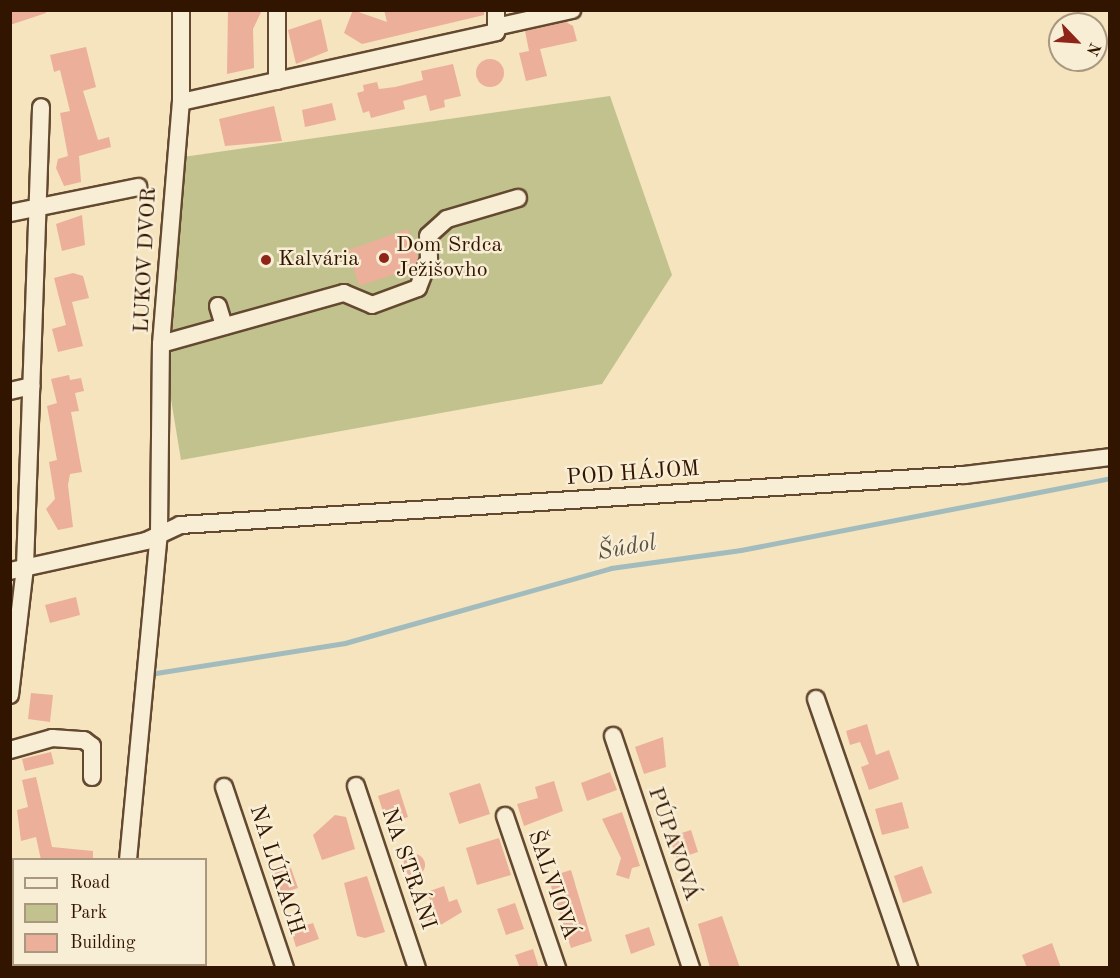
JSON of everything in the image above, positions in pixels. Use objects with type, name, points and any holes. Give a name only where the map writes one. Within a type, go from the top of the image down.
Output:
[{"type":"street","name":"LUKOV DVOR","points":[[181,10],[181,102],[161,344],[344,293],[372,304],[418,288],[429,259],[428,236],[447,219],[518,198]]},
{"type":"street","points":[[277,10],[277,81]]},
{"type":"street","points":[[181,102],[496,32],[498,18],[572,10]]},
{"type":"street","points":[[10,695],[31,386],[41,107]]},
{"type":"street","points":[[10,213],[138,187]]},
{"type":"street","points":[[218,306],[224,326]]},
{"type":"street","points":[[128,858],[159,532],[161,344]]},
{"type":"street","points":[[10,391],[31,386]]},
{"type":"street","name":"POD HÁJOM","points":[[18,569],[146,541],[159,532],[180,525],[964,475],[1110,457]]},
{"type":"street","points":[[816,699],[909,968]]},
{"type":"street","name":"PÚPAVOVÁ","points":[[613,736],[691,968]]},
{"type":"street","points":[[10,750],[52,738],[84,740],[93,746],[92,777]]},
{"type":"street","name":"NA STRÁNI","points":[[356,786],[417,968]]},
{"type":"street","name":"NA LÚKACH","points":[[224,787],[285,968]]},
{"type":"street","name":"ŠALVIOVÁ","points":[[506,816],[556,968]]},
{"type":"green space","points":[[610,96],[672,275],[602,384],[181,460],[169,387],[183,157]]},
{"type":"building","points":[[10,10],[46,10],[46,13],[10,25]]},
{"type":"building","points":[[228,10],[262,10],[253,29],[254,68],[227,74]]},
{"type":"building","points":[[353,10],[387,22],[384,10],[484,10],[484,15],[362,44],[344,33]]},
{"type":"building","points":[[321,19],[328,51],[296,64],[288,30]]},
{"type":"building","points":[[566,22],[573,26],[577,41],[540,49],[547,76],[526,81],[519,53],[529,51],[525,31]]},
{"type":"building","points":[[86,47],[96,87],[83,91],[98,140],[109,137],[111,147],[79,156],[81,182],[64,186],[56,168],[58,159],[68,156],[60,113],[70,111],[60,70],[54,72],[50,55]]},
{"type":"building","points":[[490,59],[500,63],[504,73],[500,83],[490,87],[480,83],[476,73],[480,63]]},
{"type":"building","points":[[453,64],[461,96],[444,100],[445,107],[430,111],[426,95],[403,101],[405,109],[371,118],[369,111],[363,113],[357,93],[364,91],[363,85],[377,82],[379,89],[395,87],[423,80],[421,71]]},
{"type":"building","points":[[332,103],[336,120],[305,127],[302,110]]},
{"type":"building","points":[[274,106],[282,141],[225,146],[219,119]]},
{"type":"building","points":[[82,215],[85,245],[62,251],[56,224]]},
{"type":"building","points":[[408,229],[418,258],[414,268],[359,286],[348,250]]},
{"type":"building","points":[[73,273],[83,276],[89,298],[72,302],[83,346],[58,352],[52,329],[66,325],[54,278]]},
{"type":"building","points":[[69,375],[70,380],[81,378],[84,391],[75,393],[79,411],[71,412],[82,472],[70,474],[68,485],[73,527],[58,530],[46,509],[55,499],[49,462],[57,460],[47,406],[57,403],[51,379]]},
{"type":"building","points":[[76,597],[80,615],[50,623],[45,605]]},
{"type":"building","points":[[31,693],[53,695],[50,722],[28,719]]},
{"type":"building","points":[[867,724],[876,755],[889,750],[899,779],[869,790],[861,767],[869,764],[860,742],[850,745],[846,731]]},
{"type":"building","points":[[663,737],[666,767],[644,774],[635,747]]},
{"type":"building","points":[[51,752],[54,764],[25,771],[22,759]]},
{"type":"building","points":[[610,772],[617,790],[587,801],[581,783]]},
{"type":"building","points":[[36,777],[52,847],[93,851],[93,858],[41,858],[36,837],[21,841],[17,810],[28,807],[22,780]]},
{"type":"building","points":[[554,781],[563,811],[524,826],[517,804],[538,798],[535,787]]},
{"type":"building","points":[[480,783],[490,814],[459,824],[449,793]]},
{"type":"building","points":[[399,789],[408,817],[387,824],[378,796]]},
{"type":"building","points":[[902,802],[909,828],[882,835],[875,809]]},
{"type":"building","points":[[622,812],[640,866],[632,868],[629,879],[616,875],[621,858],[602,819]]},
{"type":"building","points":[[335,815],[346,817],[355,849],[322,860],[313,835]]},
{"type":"building","points":[[691,830],[698,852],[677,859],[669,837]]},
{"type":"building","points":[[499,838],[511,875],[477,885],[466,848]]},
{"type":"building","points":[[414,854],[422,857],[425,865],[422,873],[414,876],[406,873],[403,865],[406,857]]},
{"type":"building","points":[[922,866],[932,893],[903,903],[894,876]]},
{"type":"building","points":[[291,868],[298,888],[279,894],[272,874]]},
{"type":"building","points":[[571,870],[592,941],[571,948],[548,877]]},
{"type":"building","points":[[367,876],[385,932],[365,938],[357,936],[344,883]]},
{"type":"building","points":[[444,886],[449,902],[457,899],[462,912],[439,926],[437,920],[429,923],[424,910],[433,907],[427,892]]},
{"type":"building","points":[[515,903],[524,929],[506,935],[497,909]]},
{"type":"building","points":[[722,916],[740,968],[710,968],[698,924]]},
{"type":"building","points":[[313,923],[319,939],[296,947],[291,930]]},
{"type":"building","points":[[649,927],[655,945],[631,954],[625,935]]},
{"type":"building","points":[[1052,943],[1061,968],[1027,968],[1022,955]]},
{"type":"building","points":[[533,949],[539,968],[520,968],[515,955]]},
{"type":"waterway","name":"Šúdol","points":[[156,673],[345,643],[611,568],[741,550],[1110,478]]},
{"type":"place","name":"Dom Srdca Ježišovho","points":[[384,258]]},
{"type":"place","name":"Kalvária","points":[[266,260]]}]
